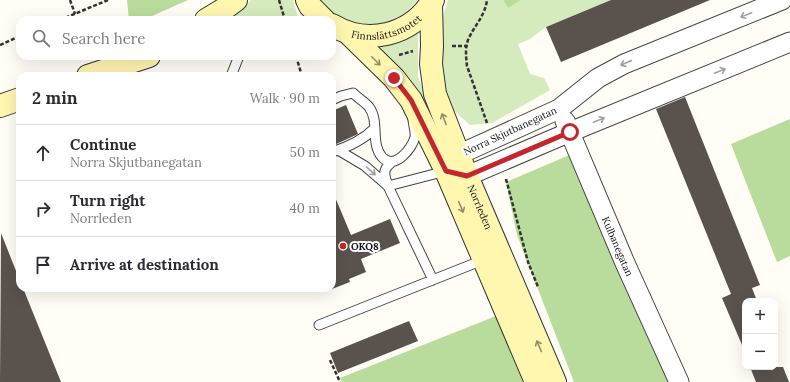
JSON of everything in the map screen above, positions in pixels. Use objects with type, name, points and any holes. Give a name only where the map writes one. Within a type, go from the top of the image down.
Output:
[{"type":"main road","points":[[213,16],[236,0]]},
{"type":"main road","points":[[307,0],[310,6],[320,16]]},
{"type":"main road","name":"Finnslättsmotet","points":[[339,30],[364,36],[380,36],[395,32],[409,25],[421,15],[432,1]]},
{"type":"main road","name":"Norrleden","points":[[432,1],[431,64],[435,94],[452,163],[483,260],[536,382]]},
{"type":"main road","name":"Norrleden","points":[[339,30],[394,78],[411,100],[452,163],[467,176],[555,382]]},
{"type":"main road","points":[[100,72],[134,60]]},
{"type":"main road","points":[[0,106],[16,100]]},
{"type":"street","name":"Norra Skjutbanegatan","points":[[452,163],[493,139],[559,109],[598,78],[624,64],[782,0]]},
{"type":"street","points":[[467,176],[790,42]]},
{"type":"street","name":"Kulbanegatan","points":[[559,109],[625,263],[680,382]]},
{"type":"lane","points":[[233,72],[237,60]]},
{"type":"lane","points":[[336,98],[353,93],[370,108],[374,117],[378,152],[384,159],[392,162]]},
{"type":"lane","points":[[411,100],[415,137],[408,150],[400,159],[392,162],[386,167],[384,174],[388,186],[433,280]]},
{"type":"lane","points":[[336,151],[350,146],[367,136],[375,128]]},
{"type":"lane","points":[[336,152],[365,166],[388,186]]},
{"type":"lane","points":[[388,186],[452,163]]},
{"type":"lane","points":[[319,325],[483,260]]},
{"type":"path","points":[[70,0],[75,14]]},
{"type":"path","points":[[70,16],[108,0]]},
{"type":"path","points":[[279,0],[284,16]]},
{"type":"path","points":[[488,0],[486,9],[468,40],[467,66],[493,139]]},
{"type":"path","points":[[0,45],[16,38]]},
{"type":"path","points":[[380,66],[402,53],[432,46],[467,46]]},
{"type":"path","points":[[297,60],[301,72]]},
{"type":"path","points":[[500,162],[510,190],[514,213],[528,262],[539,290]]},
{"type":"path","points":[[330,360],[340,382]]},
{"type":"green space","points":[[127,0],[188,0],[152,16],[129,16]]},
{"type":"green space","points":[[251,0],[293,0],[298,16],[234,16]]},
{"type":"green space","points":[[315,0],[418,0],[403,15],[384,25],[362,27],[340,22],[336,18],[336,16],[333,16]]},
{"type":"green space","points":[[448,0],[503,0],[508,8],[521,0],[611,0],[546,27],[530,39],[518,44],[530,74],[544,78],[550,90],[492,123],[470,125],[452,109],[439,72],[439,30]]},
{"type":"green space","points":[[503,0],[521,0],[508,8]]},
{"type":"green space","points":[[418,30],[418,77],[442,140],[377,49]]},
{"type":"green space","points":[[790,119],[790,256],[777,262],[731,144]]},
{"type":"green space","points":[[574,153],[678,382],[574,382],[517,235],[506,182]]},
{"type":"green space","points":[[496,316],[523,382],[342,382],[340,378]]},
{"type":"building","points":[[611,0],[710,0],[561,62],[546,27]]},
{"type":"building","points":[[685,97],[760,285],[752,288],[756,298],[742,298],[742,345],[722,298],[731,294],[656,109]]},
{"type":"building","points":[[346,105],[358,134],[336,144],[336,109]]},
{"type":"building","points":[[336,199],[351,235],[390,219],[400,243],[361,259],[366,272],[349,279],[350,282],[336,287]]},
{"type":"building","points":[[1,233],[16,271],[16,292],[25,292],[61,382],[0,382]]},
{"type":"building","points":[[409,321],[418,341],[338,373],[330,353]]},
{"type":"building","points":[[778,367],[783,367],[789,382],[756,382],[751,370],[778,370]]},
{"type":"place","name":"OKQ8","points":[[343,246]]},
{"type":"route","points":[[394,78],[411,100],[446,171],[467,176],[570,132]]}]
